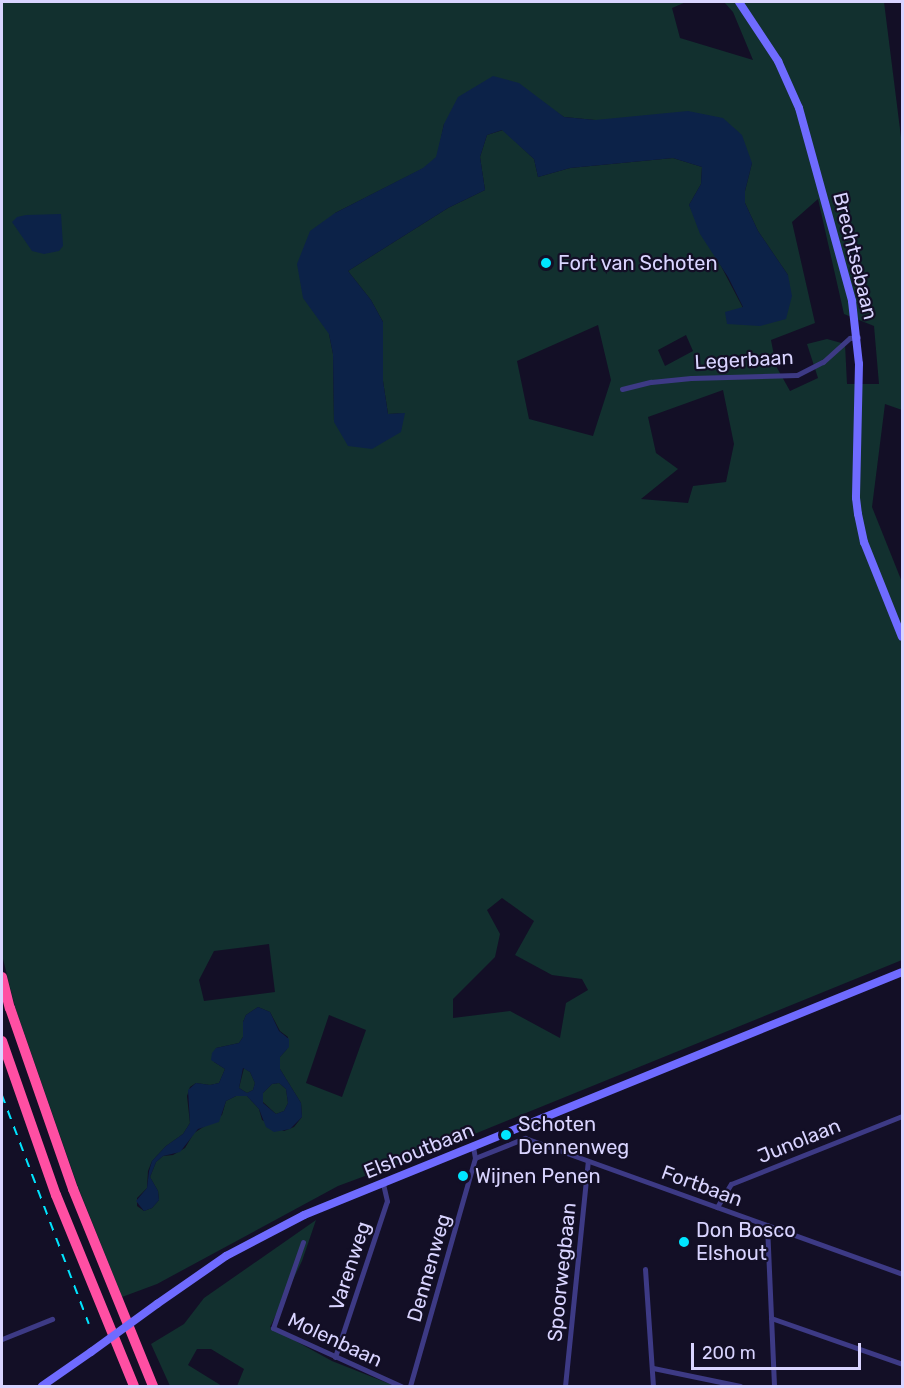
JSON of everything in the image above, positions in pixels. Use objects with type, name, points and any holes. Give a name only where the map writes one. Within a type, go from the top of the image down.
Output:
[{"type":"highway","points":[[2,977],[10,1008],[73,1189],[153,1386]]},
{"type":"highway","points":[[2,1041],[56,1195],[134,1386]]},
{"type":"main road","name":"Brechtsebaan","points":[[739,2],[778,61],[799,108],[852,301],[858,337],[858,513],[864,542],[903,637]]},
{"type":"main road","name":"Elshoutbaan","points":[[42,1386],[212,1265],[255,1239],[304,1215],[902,974]]},
{"type":"street","name":"Legerbaan","points":[[622,389],[651,382],[692,378],[797,375],[823,362],[850,338],[858,337]]},
{"type":"street","name":"Junolaan","points":[[717,1207],[731,1184],[903,1116]]},
{"type":"street","name":"Fortbaan","points":[[475,1158],[525,1138],[903,1274]]},
{"type":"street","points":[[473,1148],[475,1158]]},
{"type":"street","name":"Dennenweg","points":[[410,1386],[475,1158]]},
{"type":"street","name":"Spoorwegbaan","points":[[565,1386],[588,1161]]},
{"type":"street","name":"Varenweg","points":[[335,1357],[387,1201],[383,1183]]},
{"type":"street","points":[[767,1226],[774,1386]]},
{"type":"street","name":"Molenbaan","points":[[303,1242],[273,1328],[401,1386]]},
{"type":"street","points":[[645,1269],[653,1386]]},
{"type":"street","points":[[771,1318],[903,1364]]},
{"type":"street","points":[[2,1339],[52,1319]]},
{"type":"street","points":[[652,1368],[740,1386]]},
{"type":"green space","points":[[2,2],[686,2],[672,8],[680,38],[753,60],[733,12],[724,2],[884,2],[902,145],[902,410],[885,404],[872,507],[902,582],[902,960],[435,1150],[338,1186],[157,1284],[122,1297],[78,1187],[15,1007],[2,955]],"holes":[[[546,105],[564,117],[595,120],[752,163],[745,191],[745,203],[758,231],[788,275],[727,324],[743,308],[689,205],[701,184],[702,167],[673,158],[570,168],[538,177],[534,159],[503,130],[487,135],[480,157],[485,190],[448,208],[348,271],[371,300],[383,322],[383,381],[388,414],[405,413],[334,422],[333,354],[329,334],[335,213],[424,168],[437,157],[444,124]],[[818,199],[844,314],[874,326],[879,384],[847,384],[845,344],[827,339],[807,344],[818,378],[790,391],[776,366],[771,340],[815,323],[792,222]],[[598,325],[611,380],[593,436],[529,419],[517,361]],[[686,335],[693,351],[665,366],[658,350]],[[723,390],[734,444],[726,482],[693,486],[688,503],[641,499],[678,469],[656,453],[648,417]],[[502,898],[534,921],[515,955],[552,975],[582,979],[588,990],[566,1003],[560,1038],[510,1011],[453,1018],[453,999],[495,957],[500,934],[487,910]],[[269,944],[275,992],[204,1001],[199,980],[214,951]],[[258,1007],[270,1012],[280,1031],[288,1037],[287,1049],[280,1057],[280,1069],[301,1103],[302,1117],[294,1127],[284,1131],[262,1120],[259,1109],[247,1096],[236,1096],[226,1101],[222,1115],[194,1133],[185,1148],[173,1155],[163,1156],[156,1162],[150,1177],[158,1191],[159,1200],[152,1208],[144,1211],[137,1206],[137,1198],[147,1188],[148,1171],[152,1161],[166,1146],[183,1134],[190,1123],[187,1096],[190,1087],[196,1083],[210,1085],[219,1083],[225,1069],[214,1062],[216,1048],[239,1043],[243,1037],[243,1022],[246,1015]],[[329,1015],[366,1030],[342,1097],[306,1083]]]},
{"type":"green space","points":[[244,1068],[250,1072],[255,1083],[253,1090],[247,1093],[239,1088]]},
{"type":"green space","points":[[279,1083],[286,1089],[288,1103],[284,1111],[276,1114],[263,1102],[263,1093],[272,1084]]},
{"type":"green space","points":[[316,1220],[302,1261],[270,1327],[332,1361],[395,1386],[237,1386],[244,1369],[211,1349],[197,1349],[188,1365],[222,1386],[170,1386],[151,1344],[184,1324],[204,1298]]},
{"type":"water","points":[[493,76],[519,83],[564,117],[595,120],[688,111],[723,118],[742,135],[752,163],[745,191],[745,203],[758,231],[788,275],[792,296],[786,319],[760,326],[727,324],[725,312],[743,307],[728,277],[700,234],[689,205],[701,184],[702,167],[673,158],[570,168],[538,177],[534,159],[502,130],[487,135],[480,157],[485,190],[448,208],[348,271],[371,300],[383,322],[383,381],[388,414],[405,413],[401,432],[372,449],[348,446],[334,422],[333,354],[329,334],[303,298],[297,264],[310,231],[335,213],[423,168],[436,157],[444,124],[458,97]]},
{"type":"water","points":[[61,214],[63,246],[59,251],[44,254],[32,251],[12,222],[17,217],[26,215]]},
{"type":"water","points":[[258,1007],[270,1012],[279,1031],[289,1039],[289,1047],[280,1057],[280,1069],[301,1103],[302,1117],[290,1129],[274,1132],[266,1127],[259,1109],[247,1096],[236,1096],[226,1101],[219,1122],[198,1129],[180,1152],[163,1156],[156,1162],[150,1177],[158,1191],[159,1200],[152,1208],[144,1211],[136,1201],[147,1188],[152,1161],[166,1146],[183,1134],[190,1123],[188,1090],[196,1083],[210,1085],[219,1083],[225,1069],[211,1060],[212,1053],[216,1048],[239,1043],[243,1037],[243,1022],[246,1015]],"holes":[[[243,1068],[250,1072],[255,1083],[253,1090],[247,1093],[239,1088]],[[279,1083],[286,1089],[288,1103],[284,1111],[276,1114],[263,1103],[263,1093],[272,1084]]]},
{"type":"railway","points":[[2,1095],[89,1324]]},
{"type":"place","name":"Fort van Schoten","points":[[546,263]]},
{"type":"place","name":"Schoten Dennenweg","points":[[506,1135]]},
{"type":"place","name":"Wijnen Penen","points":[[463,1176]]},
{"type":"place","name":"Don Bosco Elshout","points":[[684,1242]]}]
